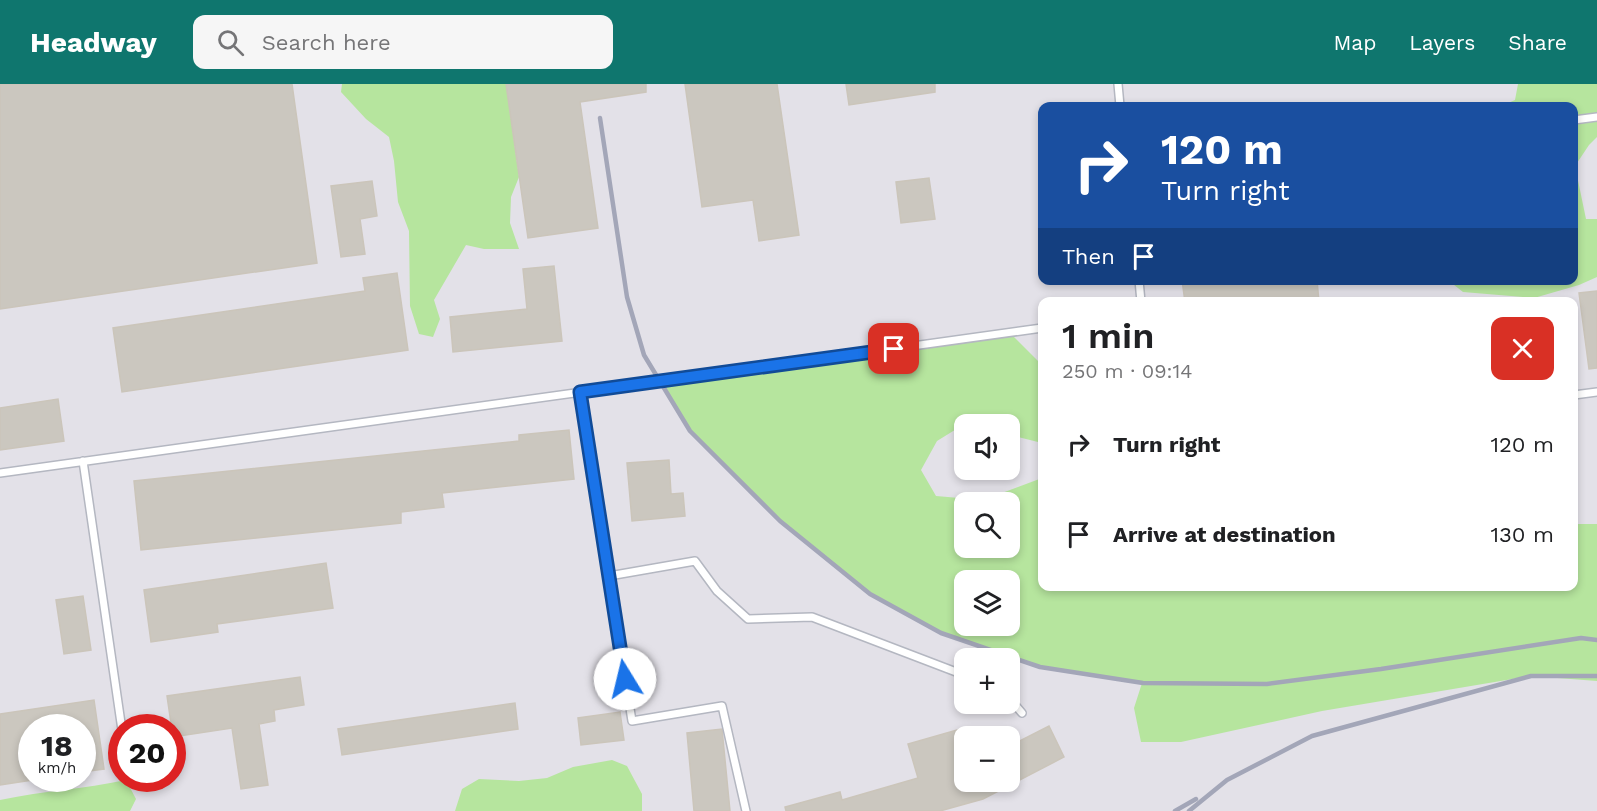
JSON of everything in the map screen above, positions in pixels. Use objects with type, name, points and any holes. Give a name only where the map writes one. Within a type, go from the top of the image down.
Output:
[{"type":"lane","points":[[1118,84],[1120,102]]},
{"type":"lane","points":[[1578,119],[1597,117]]},
{"type":"lane","points":[[0,473],[1038,329]]},
{"type":"lane","points":[[580,392],[632,721],[722,706],[746,811]]},
{"type":"lane","points":[[1578,394],[1597,392]]},
{"type":"lane","points":[[83,461],[120,714]]},
{"type":"lane","points":[[609,576],[695,561],[717,591],[748,619],[812,617],[954,671]]},
{"type":"shaded area","points":[[0,84],[1597,84],[1597,811],[0,811]]},
{"type":"green space","points":[[342,84],[506,84],[519,177],[511,197],[510,223],[519,249],[484,249],[466,245],[434,300],[440,319],[433,337],[419,334],[410,306],[409,231],[398,202],[389,137],[366,119],[341,92]]},
{"type":"green space","points":[[1518,84],[1597,84],[1597,137],[1578,162],[1578,102],[1510,102],[1515,100]]},
{"type":"green space","points":[[1578,180],[1586,219],[1597,219],[1597,277],[1579,285],[1537,297],[1463,292],[1454,285],[1578,285]]},
{"type":"green space","points":[[1010,333],[1038,361],[1038,442],[1020,438],[1020,414],[954,414],[954,430],[937,441],[921,470],[936,496],[954,498],[954,558],[1020,558],[1020,492],[1004,492],[1038,479],[1038,591],[1578,591],[1578,524],[1597,524],[1597,681],[1531,676],[1322,711],[1181,742],[1141,742],[1134,708],[1142,683],[1040,667],[1020,660],[1020,648],[985,648],[941,633],[870,594],[780,521],[690,431],[660,381]]},
{"type":"green space","points":[[612,760],[627,766],[642,794],[642,811],[455,811],[462,789],[479,779],[519,781],[547,778],[573,767]]},
{"type":"green space","points":[[108,783],[108,792],[132,792],[136,799],[130,811],[0,811],[0,800],[48,792],[96,792],[96,786]]},
{"type":"building","points":[[0,84],[292,84],[317,263],[0,309]]},
{"type":"building","points":[[506,84],[646,84],[646,92],[580,102],[598,228],[528,238]]},
{"type":"building","points":[[685,84],[777,84],[799,235],[759,241],[753,200],[702,207]]},
{"type":"building","points":[[846,84],[935,84],[935,92],[849,105]]},
{"type":"building","points":[[929,178],[935,219],[901,223],[896,182]]},
{"type":"building","points":[[372,181],[377,216],[360,219],[365,254],[341,257],[331,186]]},
{"type":"building","points":[[554,266],[562,341],[453,352],[450,317],[527,309],[523,269]]},
{"type":"building","points":[[397,273],[408,350],[122,392],[113,328],[365,291],[363,278]]},
{"type":"building","points":[[1183,285],[1317,285],[1319,297],[1184,297]]},
{"type":"building","points":[[1597,291],[1597,368],[1589,369],[1579,293]]},
{"type":"building","points":[[58,399],[64,441],[0,450],[0,408]]},
{"type":"building","points":[[569,430],[574,479],[442,493],[444,507],[401,512],[401,523],[141,550],[134,481],[519,441],[519,435]]},
{"type":"building","points":[[669,460],[671,494],[683,493],[685,516],[632,521],[627,463]]},
{"type":"building","points":[[326,563],[333,608],[217,624],[218,632],[151,642],[144,590]]},
{"type":"building","points":[[83,596],[91,650],[64,654],[56,600]]},
{"type":"building","points":[[300,677],[304,705],[274,710],[275,721],[259,724],[268,785],[241,789],[232,728],[186,735],[186,714],[170,714],[167,696]]},
{"type":"building","points":[[94,700],[104,769],[96,770],[96,714],[18,714],[18,782],[0,785],[0,714]]},
{"type":"building","points":[[515,703],[518,729],[342,755],[338,729]]},
{"type":"building","points":[[620,712],[624,740],[581,745],[578,718]]},
{"type":"building","points":[[1049,726],[1064,757],[1020,780],[1020,741]]},
{"type":"building","points":[[722,729],[730,811],[694,811],[687,733]]},
{"type":"building","points":[[954,731],[954,792],[996,792],[983,799],[940,811],[786,811],[785,807],[840,792],[842,800],[918,778],[908,744]]},
{"type":"railway","points":[[600,118],[627,297],[644,355],[690,431],[780,521],[870,594],[941,633],[1040,667],[1143,683],[1267,684],[1581,638],[1597,640]]},
{"type":"railway","points":[[1189,811],[1227,780],[1312,736],[1531,676],[1597,676]]},
{"type":"railway","points":[[1175,811],[1196,799]]},
{"type":"route","points":[[625,679],[580,392],[894,349]]}]
